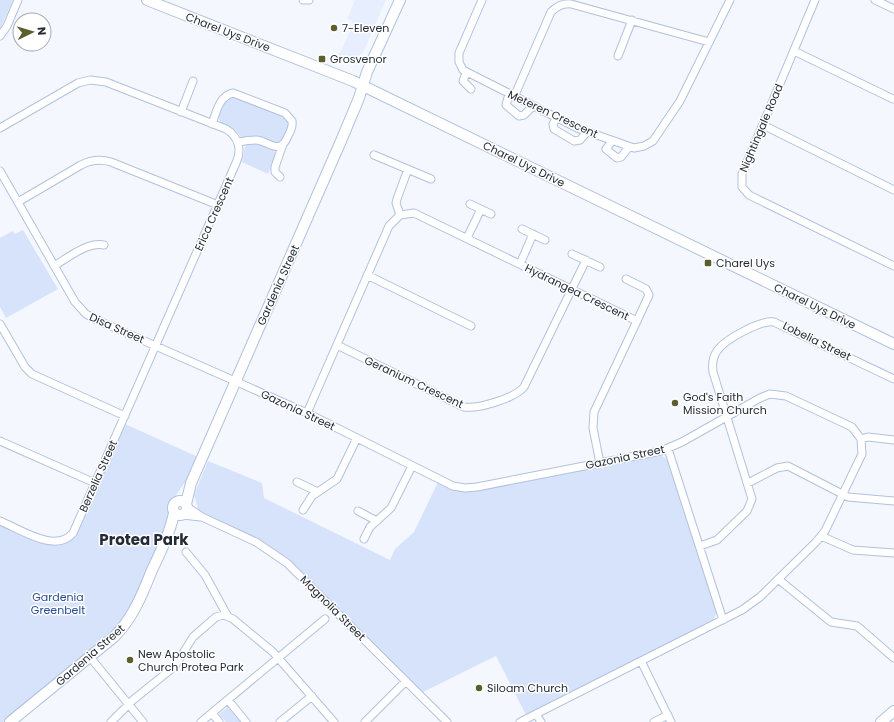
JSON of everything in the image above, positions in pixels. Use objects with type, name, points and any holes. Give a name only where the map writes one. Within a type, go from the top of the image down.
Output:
[{"type":"main road","name":"Charel Uys Drive","points":[[147,0],[363,86],[894,344]]},
{"type":"main road","name":"Gardenia Street","points":[[10,722],[90,657],[120,630],[132,616],[170,529],[181,509],[344,134],[400,0]]},
{"type":"main road","points":[[882,722],[894,711]]},
{"type":"street","points":[[0,36],[7,26],[18,0]]},
{"type":"street","points":[[303,0],[309,0]]},
{"type":"street","points":[[612,141],[606,149],[617,158],[621,157],[629,147],[644,146],[656,137],[680,101],[730,0]]},
{"type":"street","name":"Nightingale Road","points":[[815,0],[741,177],[742,186],[746,193],[894,266]]},
{"type":"street","points":[[876,0],[894,9]]},
{"type":"street","points":[[471,89],[463,81],[466,73],[460,64],[459,53],[479,1]]},
{"type":"street","points":[[533,106],[524,115],[519,116],[506,105],[512,96],[551,12],[557,7],[571,4],[710,42]]},
{"type":"street","points":[[618,56],[632,20]]},
{"type":"street","points":[[794,51],[893,99]]},
{"type":"street","name":"Meteren Crescent","points":[[466,73],[556,118],[629,147]]},
{"type":"street","points":[[0,128],[78,83],[90,80],[106,82],[212,124],[230,132],[238,142],[256,140],[276,147],[283,144]]},
{"type":"street","points":[[181,112],[193,81]]},
{"type":"street","points":[[212,124],[224,98],[230,94],[235,94],[289,116],[292,121],[292,127],[283,144],[275,167],[275,172],[280,177]]},
{"type":"street","points":[[556,118],[553,124],[554,129],[574,141],[580,140],[588,132]]},
{"type":"street","points":[[763,125],[894,190]]},
{"type":"street","name":"Erica Crescent","points":[[156,345],[239,156],[238,142]]},
{"type":"street","points":[[374,155],[431,179]]},
{"type":"street","points":[[18,202],[81,165],[91,161],[101,160],[111,162],[218,205]]},
{"type":"street","points":[[307,413],[389,226],[400,215],[396,204],[408,169]]},
{"type":"street","name":"Disa Street","points":[[0,171],[75,302],[86,314],[236,382]]},
{"type":"street","points":[[470,204],[491,214]]},
{"type":"street","points":[[467,238],[481,209]]},
{"type":"street","name":"Hydrangea Crescent","points":[[400,215],[409,213],[418,214],[637,321],[594,412],[593,428],[600,463]]},
{"type":"street","points":[[522,229],[545,240]]},
{"type":"street","points":[[520,264],[533,234]]},
{"type":"street","points":[[54,266],[89,246],[97,244],[104,245]]},
{"type":"street","points":[[572,254],[600,267]]},
{"type":"street","name":"Geranium Crescent","points":[[337,345],[469,408],[512,396],[521,390],[586,260]]},
{"type":"street","points":[[367,275],[471,326]]},
{"type":"street","points":[[626,279],[646,290],[648,293],[648,299],[637,321]]},
{"type":"street","name":"Lobelia Street","points":[[700,546],[717,540],[748,511],[752,499],[713,372],[714,356],[724,344],[762,322],[771,321],[780,323],[894,379]]},
{"type":"street","points":[[0,324],[25,367],[32,374],[125,416]]},
{"type":"street","name":"Berzelia Street","points":[[0,521],[48,542],[61,542],[73,533],[156,345]]},
{"type":"street","name":"Gazonia Street","points":[[236,382],[307,413],[448,484],[471,488],[668,449],[765,396],[781,395],[852,428],[861,439]]},
{"type":"street","points":[[520,722],[748,606],[778,579],[821,536],[862,454],[861,439],[868,437],[894,440]]},
{"type":"street","points":[[303,510],[309,499],[337,479],[357,438]]},
{"type":"street","points":[[0,440],[95,483]]},
{"type":"street","points":[[668,449],[723,620]]},
{"type":"street","points":[[364,539],[370,527],[391,508],[412,466]]},
{"type":"street","points":[[748,483],[777,468],[788,466],[848,497],[894,501]]},
{"type":"street","points":[[297,482],[318,492]]},
{"type":"street","name":"Magnolia Street","points":[[181,509],[256,542],[278,555],[447,722]]},
{"type":"street","points":[[358,511],[377,521]]},
{"type":"street","points":[[821,536],[853,550],[894,553]]},
{"type":"street","points":[[186,552],[205,575],[227,615],[279,658],[334,722]]},
{"type":"street","points":[[778,579],[830,622],[836,624],[855,625],[894,658]]},
{"type":"street","points":[[111,722],[175,666],[193,637],[216,617],[227,615]]},
{"type":"street","points":[[201,722],[325,619]]},
{"type":"street","points":[[90,657],[143,722]]},
{"type":"street","points":[[641,661],[669,719],[654,722]]},
{"type":"street","points":[[365,722],[406,681]]},
{"type":"street","points":[[280,722],[312,696]]},
{"type":"street","points":[[228,700],[246,722]]},
{"type":"street","points":[[212,713],[219,722]]},
{"type":"street","points":[[536,714],[541,722]]},
{"type":"shaded area","points":[[355,0],[386,0],[363,53],[356,57],[342,55],[341,57],[337,55],[341,51],[353,24],[352,21],[347,19]]},
{"type":"green space","points":[[0,0],[13,0],[0,29]]},
{"type":"green space","points":[[232,96],[284,116],[288,119],[290,126],[281,142],[276,144],[260,138],[241,137],[235,130],[220,122],[220,111],[226,101]]},
{"type":"green space","points":[[258,143],[272,148],[276,154],[268,174],[242,162],[247,144]]},
{"type":"green space","points":[[23,230],[58,289],[6,318],[0,307],[0,238],[13,231],[15,234]]},
{"type":"green space","name":"Gardenia Greenbelt","points":[[125,424],[198,457],[188,478],[170,504],[163,536],[133,604],[123,621],[110,634],[3,722],[0,722],[0,524],[42,543],[53,545],[63,544],[72,539],[79,529]]},
{"type":"green space","points":[[659,455],[664,457],[669,462],[717,611],[713,621],[526,715],[496,656],[423,692],[289,559],[255,537],[199,512],[194,495],[208,461],[262,483],[264,498],[390,560],[395,549],[414,532],[438,482],[454,490],[471,491]]},
{"type":"green space","points":[[228,707],[240,722],[226,722],[219,714]]},
{"type":"place","name":"7-Eleven","points":[[334,28]]},
{"type":"place","name":"Grosvenor","points":[[322,59]]},
{"type":"place","name":"Charel Uys","points":[[708,263]]},
{"type":"place","name":"God's Faith Mission Church","points":[[675,403]]},
{"type":"place","name":"New Apostolic Church Protea Park","points":[[130,660]]},
{"type":"place","name":"Siloam Church","points":[[479,688]]},
{"type":"district","name":"Protea Park","points":[[144,540]]}]
